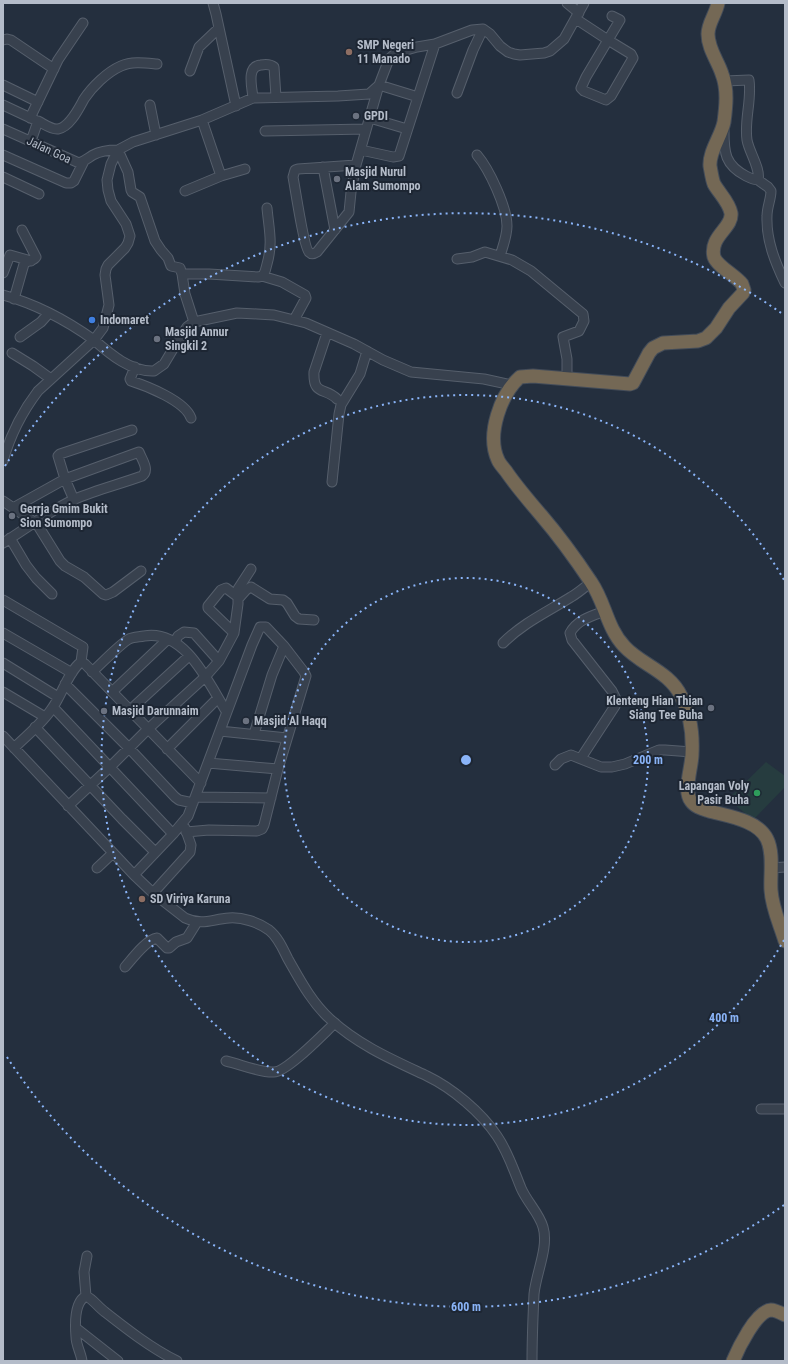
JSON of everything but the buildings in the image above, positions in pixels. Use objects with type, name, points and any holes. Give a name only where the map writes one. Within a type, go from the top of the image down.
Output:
[{"type":"highway","points":[[718,3],[717,10],[709,27],[708,33],[709,44],[725,81],[726,96],[724,123],[711,157],[710,166],[714,183],[729,208],[731,215],[728,223],[715,241],[713,252],[716,260],[742,284],[744,290],[743,293],[729,308],[716,328],[706,338],[698,341],[663,343],[653,348],[632,384],[528,376],[520,377],[512,385],[500,409],[495,422],[494,433],[498,460],[561,539],[591,582],[602,603],[609,623],[622,644],[634,656],[664,675],[679,692],[684,702],[691,730],[692,752],[688,789],[690,801],[700,808],[756,826],[767,838],[770,845],[771,891],[775,912],[785,941]]},
{"type":"highway","points":[[733,1361],[749,1329],[764,1312],[770,1310],[777,1311],[785,1316]]},
{"type":"street","points":[[212,3],[236,106]]},
{"type":"street","points":[[567,3],[577,16],[608,40],[631,54],[633,58],[610,98],[606,100],[584,91],[581,88],[586,77],[608,40],[620,20],[612,16]]},
{"type":"street","points":[[356,165],[298,169],[294,172],[293,177],[307,250],[311,254],[317,252],[349,212],[356,165],[379,85],[389,58],[396,53],[435,44],[472,30],[483,29],[508,52],[520,55],[544,53],[550,51],[564,39],[584,3]]},
{"type":"street","points":[[31,142],[38,102],[64,51],[83,23]]},
{"type":"street","points":[[190,70],[199,46],[219,28]]},
{"type":"street","points":[[456,92],[483,29]]},
{"type":"street","points":[[3,40],[11,40],[54,69]]},
{"type":"street","points":[[361,150],[397,157],[399,156],[435,44]]},
{"type":"street","name":"Jalan Goa","points":[[3,105],[52,128],[58,129],[72,119],[94,87],[121,66],[129,64],[157,64]]},
{"type":"street","points":[[276,97],[274,67],[271,65],[256,66],[252,70],[251,75],[254,98],[369,94],[379,85]]},
{"type":"street","points":[[725,81],[749,81],[747,142],[758,174],[758,180]]},
{"type":"street","points":[[3,85],[38,102]]},
{"type":"street","points":[[379,85],[418,96]]},
{"type":"street","name":"Jalan Goa","points":[[3,129],[73,161],[79,162],[104,151],[118,150],[133,142],[202,120],[254,98]]},
{"type":"street","points":[[150,105],[156,135]]},
{"type":"street","points":[[370,118],[407,129]]},
{"type":"street","points":[[202,120],[221,176]]},
{"type":"street","points":[[724,123],[724,149],[726,158],[739,172],[754,180],[758,180],[771,191],[767,218],[770,240],[774,260],[785,283]]},
{"type":"street","points":[[265,131],[366,129]]},
{"type":"street","points":[[118,150],[128,172],[131,191],[141,198],[146,217],[158,247],[167,256],[171,266],[180,268],[185,294],[194,322]]},
{"type":"street","points":[[3,461],[16,426],[38,391],[94,340],[103,328],[108,305],[105,275],[106,269],[108,265],[125,248],[130,236],[126,224],[111,201],[108,190],[107,180],[111,164],[118,150]]},
{"type":"street","points":[[3,155],[66,183],[71,183],[74,181],[84,161]]},
{"type":"street","points":[[477,155],[484,163],[491,178],[506,218],[507,232],[500,256]]},
{"type":"street","points":[[323,167],[335,230]]},
{"type":"street","points":[[185,190],[221,176],[245,169]]},
{"type":"street","points":[[3,177],[40,194]]},
{"type":"street","points":[[262,276],[265,274],[271,250],[267,208]]},
{"type":"street","points":[[14,299],[25,262],[34,259],[36,256],[22,230]]},
{"type":"street","points":[[457,259],[472,257],[485,252],[512,260],[527,268],[583,315],[584,323],[579,332],[563,337],[567,379]]},
{"type":"street","points":[[3,273],[10,255],[30,261]]},
{"type":"street","points":[[182,274],[262,276],[282,282],[305,295],[306,298],[294,320]]},
{"type":"street","points":[[3,295],[49,313],[78,328],[116,357],[135,367],[149,371],[154,371],[164,364],[187,327],[194,322],[237,313],[274,315],[294,320],[327,332],[354,344],[383,360],[411,372],[484,379],[512,385]]},
{"type":"street","points":[[20,337],[41,322],[49,313]]},
{"type":"street","points":[[327,332],[314,372],[314,378],[319,390],[337,399]]},
{"type":"street","points":[[332,482],[339,414],[342,405],[360,374],[367,351]]},
{"type":"street","points":[[12,353],[51,379]]},
{"type":"street","points":[[135,367],[130,379],[131,381],[145,386],[170,399],[189,412],[191,418]]},
{"type":"street","points":[[74,500],[58,458],[60,454],[132,430]]},
{"type":"street","points":[[13,508],[65,479],[139,452],[146,470],[145,474],[74,500],[34,521],[7,540],[36,578],[52,594]]},
{"type":"street","points":[[3,501],[34,521],[40,528],[60,561],[65,566],[84,577],[103,594],[106,595],[113,592],[141,571]]},
{"type":"street","points":[[68,806],[148,729],[205,677],[219,661],[234,633],[240,584],[251,569]]},
{"type":"street","points":[[503,643],[529,621],[571,597],[591,582]]},
{"type":"street","points":[[238,598],[246,590],[252,587],[270,599],[283,600],[287,602],[295,616],[299,619],[314,620]]},
{"type":"street","points":[[234,633],[208,608],[208,606],[221,590],[226,588],[238,598]]},
{"type":"street","points":[[3,600],[83,647],[81,662],[65,684],[53,708],[14,748]]},
{"type":"street","points":[[581,758],[615,706],[616,699],[612,691],[572,640],[570,633],[574,626],[583,620],[605,611]]},
{"type":"street","points":[[134,874],[173,834],[188,816],[226,711],[260,627],[264,626],[268,628],[284,646],[306,676],[278,769],[264,825],[260,831],[209,830],[186,832]]},
{"type":"street","points":[[112,692],[171,640],[184,632],[192,632],[219,661]]},
{"type":"street","points":[[3,633],[72,673]]},
{"type":"street","points":[[92,672],[129,640],[154,635],[171,640],[190,656],[226,711]]},
{"type":"street","points":[[254,734],[272,675],[284,646]]},
{"type":"street","points":[[130,710],[190,656]]},
{"type":"street","points":[[81,662],[201,783]]},
{"type":"street","points":[[3,663],[58,697]]},
{"type":"street","points":[[65,684],[179,800],[271,798]]},
{"type":"street","points":[[3,692],[45,717]]},
{"type":"street","points":[[167,749],[218,698]]},
{"type":"street","points":[[53,708],[173,834]]},
{"type":"street","points":[[36,727],[155,852]]},
{"type":"street","points":[[220,731],[287,738]]},
{"type":"street","points":[[3,736],[113,854],[153,893],[185,918],[197,922],[207,922],[230,918],[244,919],[257,923],[268,930],[276,938],[296,973],[319,1008],[335,1023],[350,1035],[392,1061],[427,1076],[462,1098],[488,1124],[504,1148],[522,1190],[544,1228],[545,1241],[534,1293],[532,1361]]},
{"type":"street","points":[[555,765],[561,759],[571,755],[601,767],[612,767],[625,764],[658,750],[692,752]]},
{"type":"street","points":[[208,764],[278,769]]},
{"type":"street","points":[[153,893],[190,852],[191,845],[183,822]]},
{"type":"street","points":[[97,868],[113,854]]},
{"type":"street","points":[[771,868],[785,867]]},
{"type":"street","points":[[125,967],[137,953],[154,938],[157,938],[167,948],[169,948],[176,942],[187,938],[197,922]]},
{"type":"street","points":[[226,1061],[265,1071],[275,1072],[281,1070],[291,1064],[335,1023]]},
{"type":"street","points":[[762,1109],[785,1109]]},
{"type":"street","points":[[87,1256],[84,1272],[86,1296],[139,1338],[177,1361]]},
{"type":"street","points":[[82,1361],[77,1342],[76,1328],[79,1303],[81,1299],[86,1296]]},
{"type":"street","points":[[76,1328],[118,1361]]},
{"type":"green space","name":"Lapangan Voly Pasir Buha","points":[[766,762],[785,776],[785,787],[753,820],[728,799]]},
{"type":"place","name":"SMP Negeri 11 Manado","points":[[349,52]]},
{"type":"place","name":"GPDI","points":[[356,116]]},
{"type":"place","name":"Masjid Nurul Alam Sumompo","points":[[337,179]]},
{"type":"place","name":"Indomaret","points":[[92,320]]},
{"type":"place","name":"Masjid Annur Singkil 2","points":[[157,339]]},
{"type":"place","name":"Gerrja Gmim Bukit Sion Sumompo","points":[[12,516]]},
{"type":"place","name":"Klenteng Hian Thian Siang Tee Buha","points":[[711,708]]},
{"type":"place","name":"Masjid Darunnaim","points":[[104,711]]},
{"type":"place","name":"Masjid Al Haqq","points":[[246,721]]},
{"type":"place","name":"Lapangan Voly Pasir Buha","points":[[757,793]]},
{"type":"place","name":"SD Viriya Karuna","points":[[142,899]]}]
